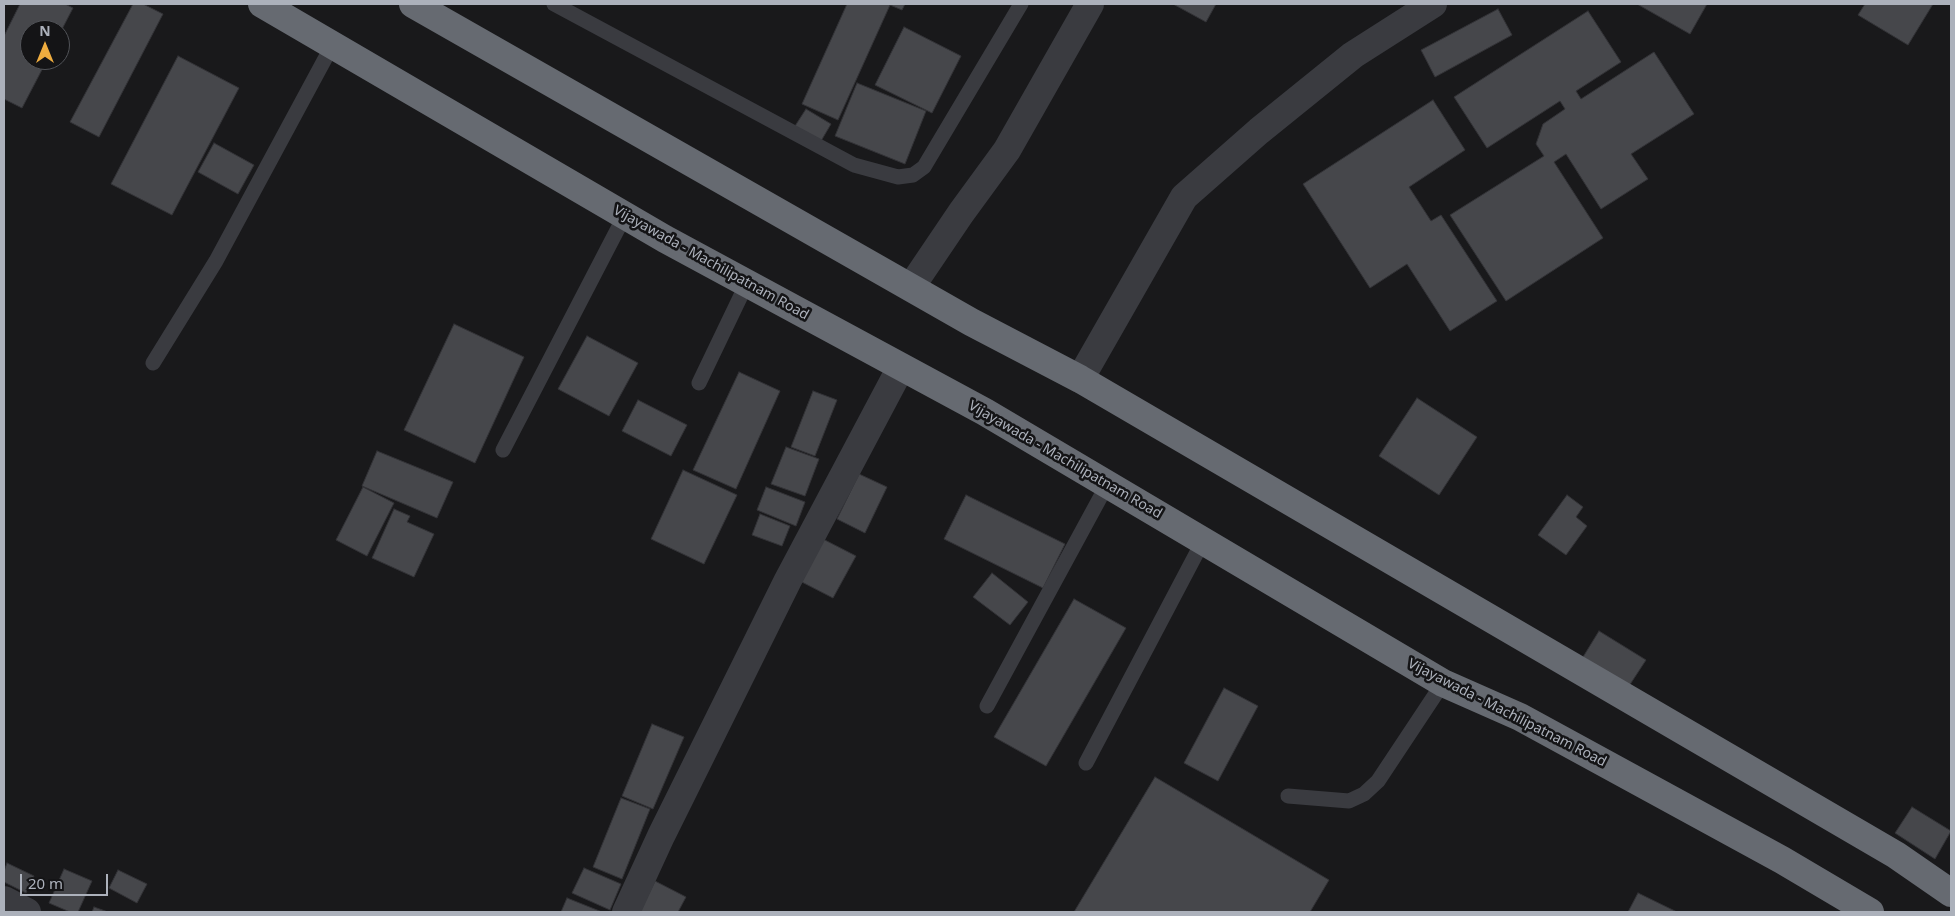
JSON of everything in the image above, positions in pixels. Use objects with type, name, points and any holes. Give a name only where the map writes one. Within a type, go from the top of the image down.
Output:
[{"type":"highway","name":"Vijayawada - Machilipatnam Road","points":[[262,4],[625,215],[985,412],[1443,683],[1520,717],[1782,860],[1870,912]]},
{"type":"highway","points":[[413,4],[971,322],[1080,379],[1896,855],[1951,893]]},
{"type":"street","points":[[911,287],[961,213],[1007,150],[1090,4]]},
{"type":"street","points":[[1080,379],[1184,198],[1259,131],[1353,55],[1433,4]]},
{"type":"street","points":[[626,912],[661,836],[788,580],[901,367]]},
{"type":"street","points":[[4,900],[26,912]]},
{"type":"lane","points":[[554,4],[854,165],[898,178],[913,175],[924,167],[1021,4]]},
{"type":"lane","points":[[153,363],[216,261],[332,44]]},
{"type":"lane","points":[[503,450],[625,215]]},
{"type":"lane","points":[[699,383],[748,283]]},
{"type":"lane","points":[[988,706],[1107,485]]},
{"type":"lane","points":[[1086,762],[1203,541]]},
{"type":"lane","points":[[1288,796],[1349,801],[1364,794],[1378,781],[1443,683]]},
{"type":"building","points":[[20,4],[65,4],[73,8],[67,20],[20,20],[20,70],[42,70],[22,108],[4,99],[4,36]]},
{"type":"building","points":[[133,4],[143,4],[163,14],[99,137],[70,122]]},
{"type":"building","points":[[847,4],[905,4],[902,10],[890,5],[838,120],[802,104]]},
{"type":"building","points":[[1173,4],[1216,4],[1206,22]]},
{"type":"building","points":[[1637,4],[1707,4],[1690,34]]},
{"type":"building","points":[[1865,4],[1933,4],[1908,45],[1858,15]]},
{"type":"building","points":[[1498,9],[1512,35],[1435,77],[1421,50]]},
{"type":"building","points":[[1588,11],[1621,62],[1576,91],[1581,99],[1654,52],[1694,114],[1631,154],[1648,179],[1601,209],[1566,154],[1554,162],[1603,238],[1506,301],[1450,215],[1544,156],[1536,144],[1543,124],[1565,109],[1560,101],[1487,148],[1454,97]]},
{"type":"building","points":[[904,27],[961,56],[932,113],[875,85]]},
{"type":"building","points":[[178,56],[239,88],[172,215],[111,184]]},
{"type":"building","points":[[857,83],[926,111],[905,164],[835,136]]},
{"type":"building","points":[[1433,100],[1465,150],[1409,187],[1431,221],[1441,215],[1497,301],[1450,331],[1407,264],[1370,288],[1303,184]]},
{"type":"building","points":[[806,109],[831,124],[821,141],[795,126]]},
{"type":"building","points":[[214,143],[254,165],[238,194],[198,172]]},
{"type":"building","points":[[454,324],[524,357],[475,463],[404,430]]},
{"type":"building","points":[[587,336],[638,363],[609,416],[558,389]]},
{"type":"building","points":[[739,372],[780,391],[736,489],[693,470]]},
{"type":"building","points":[[813,391],[837,400],[815,456],[791,447]]},
{"type":"building","points":[[1417,398],[1477,437],[1439,495],[1379,456]]},
{"type":"building","points":[[638,400],[687,425],[671,456],[622,431]]},
{"type":"building","points":[[786,447],[819,459],[805,496],[771,484]]},
{"type":"building","points":[[377,451],[453,482],[437,518],[362,486]]},
{"type":"building","points":[[683,470],[737,495],[704,564],[651,539]]},
{"type":"building","points":[[859,474],[887,487],[865,533],[837,519]]},
{"type":"building","points":[[363,487],[394,503],[367,556],[336,540]]},
{"type":"building","points":[[766,487],[805,502],[796,526],[757,510]]},
{"type":"building","points":[[966,495],[1065,544],[1043,588],[944,539]]},
{"type":"building","points":[[1567,495],[1583,507],[1576,517],[1587,526],[1566,555],[1538,535]]},
{"type":"building","points":[[394,509],[410,516],[407,522],[434,534],[414,577],[372,558]]},
{"type":"building","points":[[760,514],[790,526],[782,546],[752,535]]},
{"type":"building","points":[[819,537],[856,556],[833,598],[796,579]]},
{"type":"building","points":[[992,573],[1028,602],[1010,625],[973,597]]},
{"type":"building","points":[[1074,599],[1126,628],[1046,766],[994,737]]},
{"type":"building","points":[[1599,631],[1646,660],[1629,686],[1583,657]]},
{"type":"building","points":[[1224,688],[1258,706],[1218,781],[1184,763]]},
{"type":"building","points":[[652,724],[684,737],[653,809],[622,796]]},
{"type":"building","points":[[1155,777],[1329,880],[1310,912],[1074,912]]},
{"type":"building","points":[[621,798],[650,809],[622,879],[593,867]]},
{"type":"building","points":[[1912,807],[1951,831],[1935,859],[1895,833]]},
{"type":"building","points":[[7,863],[34,876],[26,893],[4,882],[4,871]]},
{"type":"building","points":[[584,868],[621,884],[610,910],[572,893]]},
{"type":"building","points":[[64,869],[92,881],[78,912],[70,912],[49,903]]},
{"type":"building","points":[[118,870],[147,884],[137,903],[109,888]]},
{"type":"building","points":[[655,881],[686,897],[678,912],[640,912]]},
{"type":"building","points":[[1638,893],[1677,912],[1628,912]]},
{"type":"building","points":[[567,898],[602,912],[561,912]]},
{"type":"building","points":[[94,907],[108,912],[92,912]]}]
